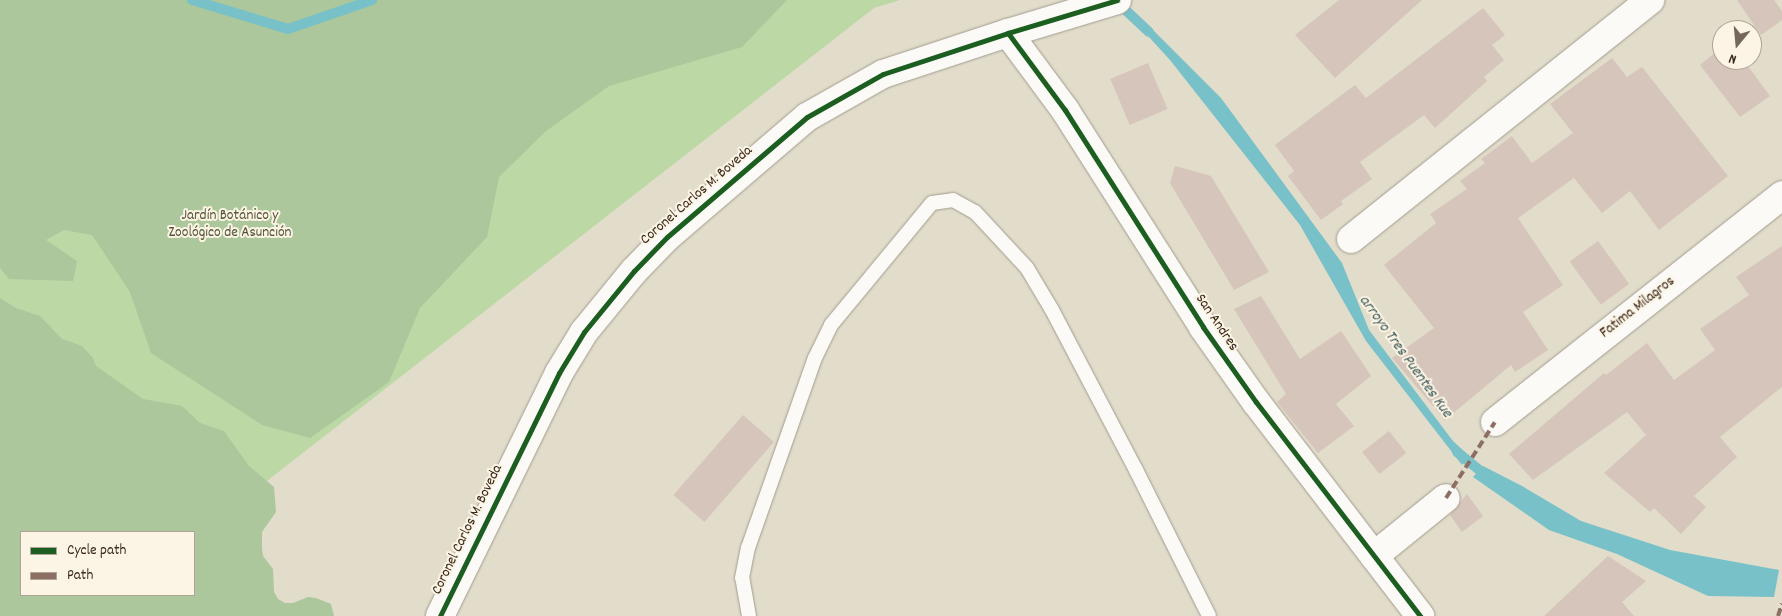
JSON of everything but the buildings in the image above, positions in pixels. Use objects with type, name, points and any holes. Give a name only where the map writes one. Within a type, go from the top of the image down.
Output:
[{"type":"street","name":"Coronel Carlos M. Boveda","points":[[440,616],[559,373],[584,332],[647,257],[667,237],[807,117],[883,74],[1117,0]]},
{"type":"street","points":[[1351,239],[1650,0]]},
{"type":"street","name":"San Andres","points":[[1008,33],[1065,110],[1203,327],[1256,402],[1420,616]]},
{"type":"street","name":"Fatima Milagros","points":[[1495,422],[1782,195]]},
{"type":"street","points":[[1374,556],[1446,498]]},
{"type":"lane","points":[[750,616],[742,578],[748,548],[815,358],[830,325],[932,203],[953,200],[975,212],[1026,268],[1052,310],[1132,462],[1209,616]]},
{"type":"green space","name":"Jardín Botánico y Zoológico de Asunción","points":[[0,0],[900,0],[874,8],[241,501],[0,341]]},
{"type":"green space","name":"Jardín Botánico y Zoológico de Asunción","points":[[0,0],[787,0],[742,47],[609,86],[546,131],[499,177],[487,237],[420,308],[389,382],[310,438],[262,425],[151,353],[130,292],[92,235],[64,230],[46,240],[77,261],[73,281],[9,279],[0,268]]},
{"type":"green space","points":[[0,298],[16,308],[40,316],[62,339],[82,346],[93,358],[96,366],[143,399],[182,406],[200,423],[224,431],[249,466],[274,487],[276,512],[262,532],[262,549],[263,556],[273,569],[274,592],[278,599],[285,603],[293,603],[308,597],[316,598],[331,604],[334,616],[0,616]]},
{"type":"water","points":[[1145,22],[1221,98],[1342,263],[1369,330],[1453,441],[1468,455],[1462,465],[1366,341],[1300,225],[1170,60],[1138,25]]},
{"type":"water","points":[[1483,466],[1522,486],[1581,521],[1670,550],[1779,570],[1774,597],[1708,596],[1617,554],[1549,530],[1473,477]]},
{"type":"waterway","name":"arroyo Tres Puentes Kue","points":[[192,0],[288,29],[372,0]]},
{"type":"waterway","name":"arroyo Tres Puentes Kue","points":[[1116,1],[1149,32]]},
{"type":"waterway","name":"arroyo Tres Puentes Kue","points":[[1457,452],[1488,477]]},
{"type":"marked path","points":[[1446,498],[1495,422]]},
{"type":"marked path","points":[[1778,616],[1782,604]]},
{"type":"cycle path","points":[[440,616],[559,373],[584,332],[634,271],[667,237],[807,117],[883,74],[1117,0]]},
{"type":"cycle path","points":[[1008,33],[1065,110],[1203,327],[1256,402],[1420,616]]}]
